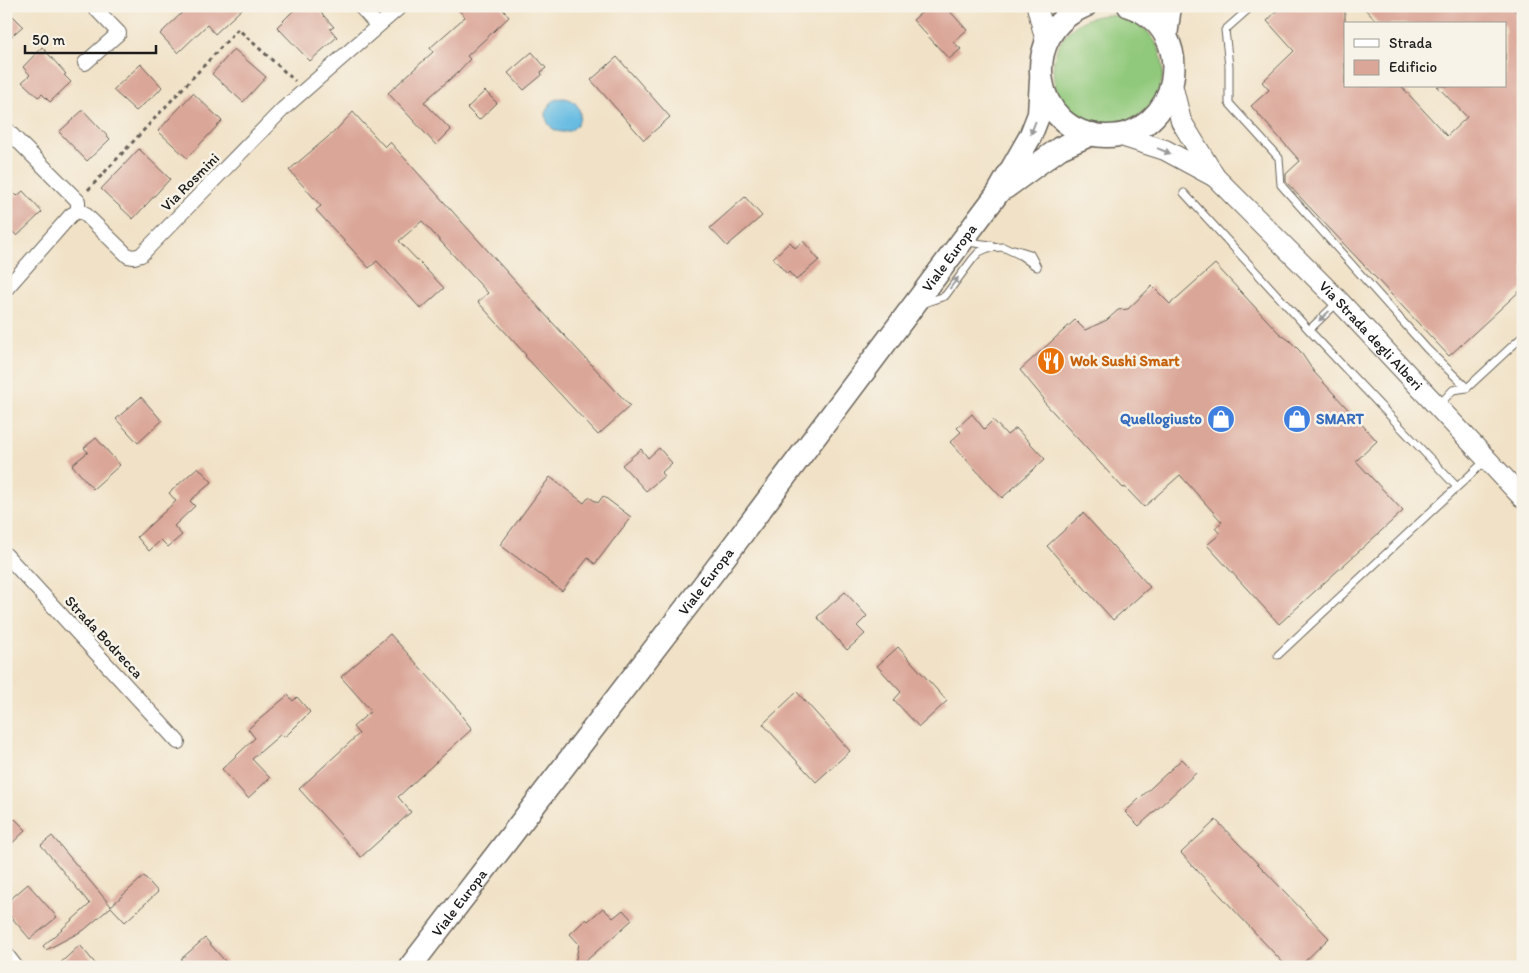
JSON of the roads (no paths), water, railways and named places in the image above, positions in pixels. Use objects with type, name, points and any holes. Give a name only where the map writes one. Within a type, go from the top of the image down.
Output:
[{"type":"main road","points":[[1037,6],[1046,42]]},
{"type":"main road","name":"Viale Europa","points":[[410,967],[673,625],[998,193],[1030,137],[1038,114],[1041,80],[1040,67],[1046,42],[1061,20],[1085,6]]},
{"type":"main road","name":"Viale Europa","points":[[1041,80],[1050,105],[1058,115],[1068,124],[1092,134],[1105,136],[1131,132],[1153,118],[1162,108],[1172,84],[1173,58],[1166,36],[1156,23],[1129,6]]},
{"type":"main road","name":"Viale Europa","points":[[1166,36],[1170,6]]},
{"type":"main road","name":"Via Strada degli Alberi","points":[[1172,84],[1181,121],[1215,177],[1339,301],[1523,498]]},
{"type":"main road","name":"Viale Europa","points":[[998,193],[1060,148],[1092,134]]},
{"type":"main road","name":"Via Strada degli Alberi","points":[[1118,135],[1166,150],[1215,177]]},
{"type":"street","points":[[85,63],[119,33],[94,6]]},
{"type":"street","points":[[360,6],[378,26]]},
{"type":"street","name":"Via Rosmini","points":[[78,206],[128,256],[134,257],[141,254],[283,110],[401,6]]},
{"type":"street","points":[[6,130],[78,206],[6,289]]},
{"type":"street","name":"Strada Bodrecca","points":[[6,555],[178,742]]},
{"type":"street","points":[[6,954],[16,967]]},
{"type":"lane","points":[[1252,6],[1225,30],[1229,103],[1279,158],[1281,185],[1427,349],[1467,388]]},
{"type":"lane","points":[[1184,192],[1309,330],[1457,488]]},
{"type":"lane","points":[[914,307],[945,296],[979,252],[988,248],[1003,247],[1020,256],[1037,268],[1030,254],[1016,249],[962,242]]},
{"type":"lane","points":[[1309,330],[1339,301]]},
{"type":"lane","points":[[1438,406],[1454,390],[1467,388],[1523,336]]},
{"type":"lane","points":[[1278,655],[1487,460]]},
{"type":"water","points":[[563,98],[575,103],[580,115],[575,127],[563,132],[551,127],[546,115],[551,103]]},
{"type":"place","name":"Wok Sushi Smart","points":[[1051,361]]},
{"type":"place","name":"Quellogiusto","points":[[1221,419]]},
{"type":"place","name":"SMART","points":[[1297,419]]}]
